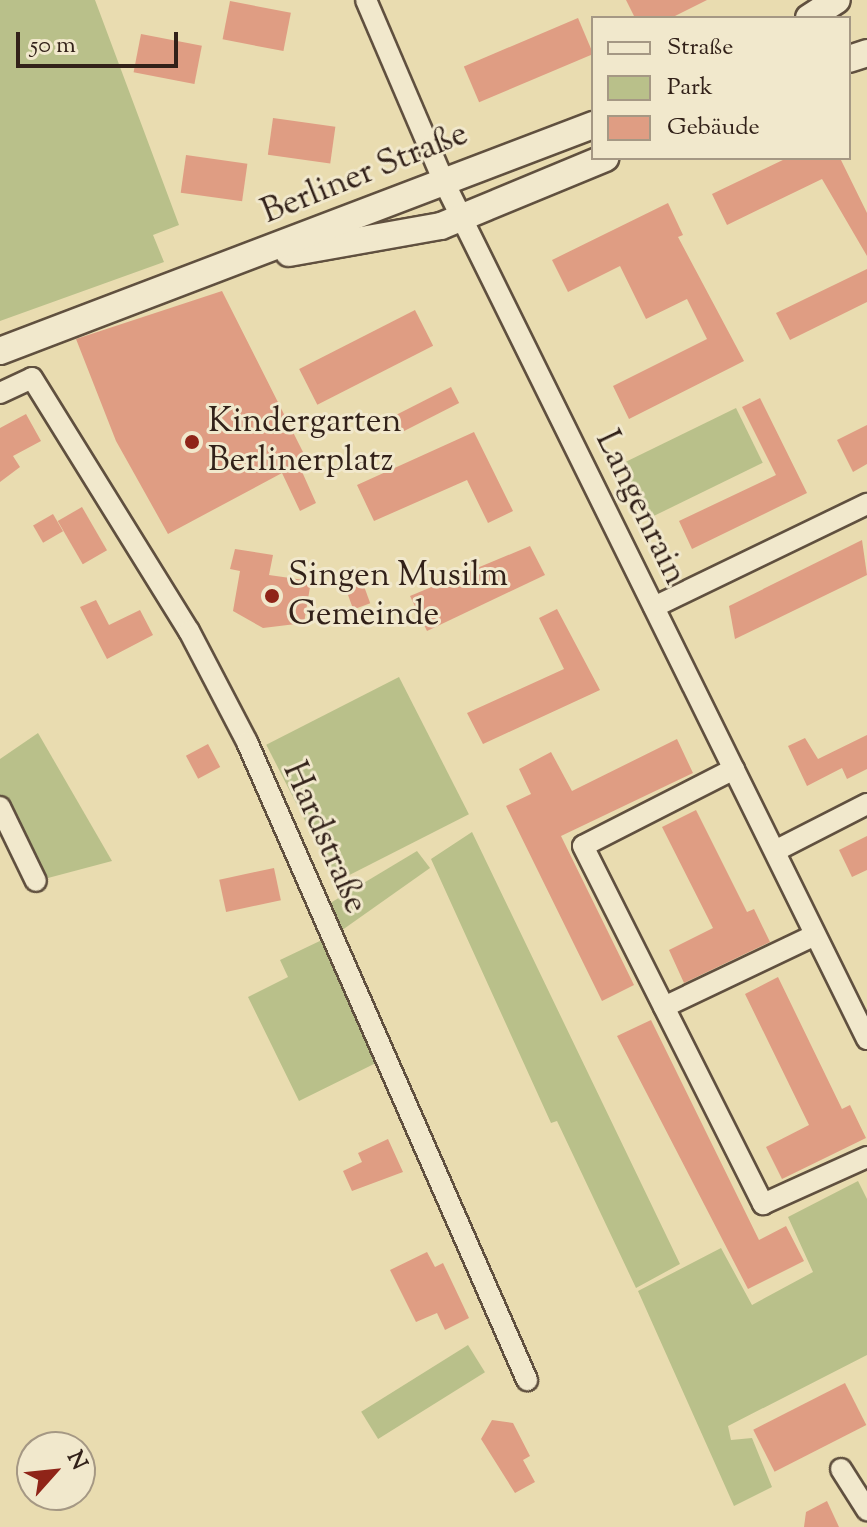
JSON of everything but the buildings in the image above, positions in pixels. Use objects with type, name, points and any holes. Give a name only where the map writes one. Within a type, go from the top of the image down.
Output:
[{"type":"street","name":"Langenrain","points":[[366,0],[443,180],[815,935],[865,1028]]},
{"type":"street","points":[[812,16],[837,0]]},
{"type":"street","name":"Berliner Straße","points":[[247,260],[443,180],[591,126]]},
{"type":"street","name":"Berliner Straße","points":[[247,260],[462,218],[600,160]]},
{"type":"street","points":[[0,351],[247,260]]},
{"type":"street","name":"Hardstraße","points":[[0,393],[32,378],[189,631],[247,742],[527,1380]]},
{"type":"street","points":[[654,607],[867,504]]},
{"type":"street","points":[[734,769],[583,846],[763,1204],[867,1157]]},
{"type":"street","points":[[775,851],[867,804]]},
{"type":"street","points":[[0,807],[36,881]]},
{"type":"street","points":[[664,1007],[815,935]]},
{"type":"street","points":[[841,1469],[867,1510]]},
{"type":"green space","points":[[0,0],[95,0],[179,225],[153,235],[164,262],[0,321]]},
{"type":"green space","points":[[736,408],[763,463],[649,518],[622,464]]},
{"type":"green space","points":[[399,677],[469,814],[336,882],[266,745]]},
{"type":"green space","points":[[38,733],[112,861],[48,878],[0,800],[0,759]]},
{"type":"green space","points":[[472,832],[680,1264],[636,1288],[557,1121],[551,1123],[431,859]]},
{"type":"green space","points":[[417,851],[430,868],[338,933],[327,905]]},
{"type":"green space","points":[[324,939],[378,1062],[299,1101],[248,997],[288,977],[280,960]]},
{"type":"green space","points":[[858,1181],[867,1199],[867,1355],[728,1426],[731,1440],[752,1438],[772,1487],[734,1506],[638,1291],[721,1248],[752,1305],[813,1272],[788,1217]]},
{"type":"green space","points":[[468,1345],[485,1372],[378,1439],[361,1412]]},
{"type":"place","name":"Kindergarten Berlinerplatz","points":[[192,442]]},
{"type":"place","name":"Singen Musilm Gemeinde","points":[[272,596]]}]
